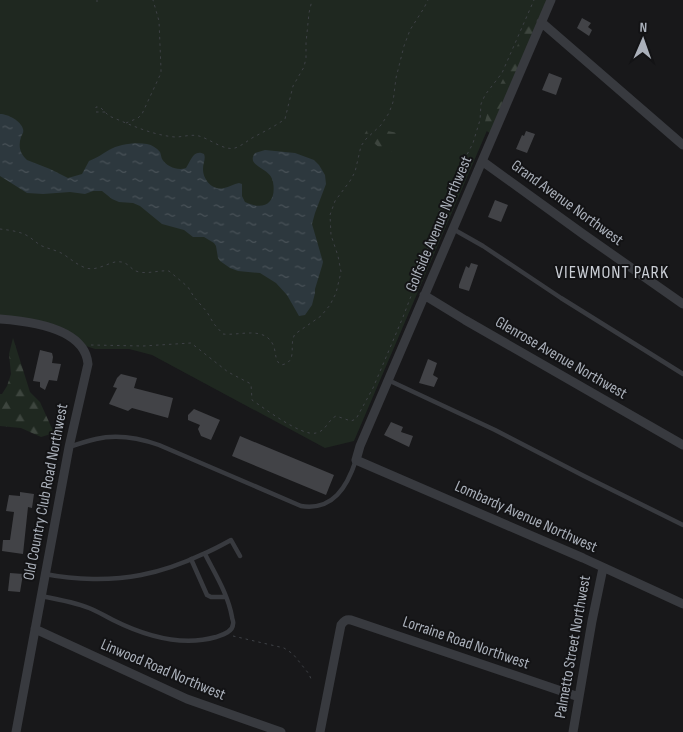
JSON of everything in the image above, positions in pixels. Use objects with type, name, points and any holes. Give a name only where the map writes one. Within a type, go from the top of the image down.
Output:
[{"type":"street","name":"Golfside Avenue Northwest","points":[[356,460],[360,446],[424,295],[551,0]]},
{"type":"street","points":[[541,22],[683,145]]},
{"type":"street","name":"Grand Avenue Northwest","points":[[482,161],[683,304]]},
{"type":"street","name":"Glenrose Avenue Northwest","points":[[424,295],[683,445]]},
{"type":"street","name":"Old Country Club Road Northwest","points":[[0,320],[18,321],[56,330],[77,342],[85,351],[88,364],[45,574],[16,732]]},
{"type":"street","name":"Lombardy Avenue Northwest","points":[[356,460],[394,475],[683,604]]},
{"type":"street","name":"Palmetto Street Northwest","points":[[573,732],[603,568]]},
{"type":"street","name":"Lorraine Road Northwest","points":[[320,732],[341,625],[347,620],[579,697]]},
{"type":"street","name":"Linwood Road Northwest","points":[[35,629],[187,699],[281,732]]},
{"type":"lane","points":[[453,229],[483,246],[569,303],[683,374]]},
{"type":"lane","points":[[388,380],[495,430],[683,525]]},
{"type":"lane","points":[[70,447],[96,439],[111,437],[145,440],[301,506],[310,507],[326,504],[334,499],[349,479],[356,460]]},
{"type":"lane","points":[[45,574],[82,579],[124,577],[156,571],[191,559],[231,540],[240,556]]},
{"type":"lane","points":[[41,596],[90,608],[134,630],[162,638],[177,641],[207,640],[224,635],[234,624],[226,597],[204,554]]},
{"type":"lane","points":[[191,559],[207,594],[211,597],[226,597]]},
{"type":"path","points":[[125,123],[138,118],[142,114],[161,73],[160,30],[158,14],[153,0]]},
{"type":"path","points":[[105,112],[142,130],[173,136],[199,136],[224,147],[237,147],[278,124],[285,118],[293,86],[304,67],[312,0]]},
{"type":"path","points":[[0,229],[26,235],[38,244],[62,253],[78,265],[90,269],[119,262],[129,264],[133,270],[140,272],[169,271],[188,286],[194,297],[223,334],[253,333],[267,337],[271,341],[277,362],[281,365],[286,364],[291,360],[295,334],[321,316],[330,305],[336,293],[341,272],[330,227],[332,208],[353,176],[361,146],[381,125],[389,113],[393,102],[396,78],[404,46],[410,30],[428,0]]},
{"type":"path","points":[[87,344],[93,346],[158,346],[181,343],[191,344],[228,372],[251,384],[252,400],[298,429],[315,434],[336,416],[351,421],[356,419],[373,388],[403,317],[426,257],[439,212],[473,143],[480,120],[481,104],[485,95],[502,72],[534,0]]},
{"type":"path","points":[[224,635],[284,648],[293,654],[310,674],[311,678]]},
{"type":"green space","points":[[0,0],[543,0],[354,441],[325,448],[152,355],[129,349],[95,349],[86,346],[76,337],[0,315]]},
{"type":"green space","points":[[539,0],[547,0],[490,133],[483,129],[492,96],[506,73],[529,18],[537,7]]},
{"type":"green space","points":[[375,125],[382,130],[398,133],[398,145],[394,151],[383,150],[364,135],[367,130]]},
{"type":"green space","points":[[13,338],[30,392],[40,402],[54,433],[41,437],[21,428],[0,426],[0,394],[2,394],[7,386],[11,374],[9,354]]},
{"type":"water","points":[[0,114],[7,115],[22,126],[23,132],[20,147],[27,160],[68,178],[82,174],[89,161],[117,146],[137,143],[147,144],[159,151],[162,159],[176,169],[186,168],[195,154],[204,154],[203,173],[209,184],[216,188],[226,188],[239,183],[242,184],[242,196],[245,202],[258,206],[267,204],[271,200],[274,190],[271,177],[253,161],[255,153],[265,150],[295,153],[314,160],[325,175],[326,184],[312,224],[323,262],[312,305],[305,315],[299,316],[287,295],[276,283],[260,273],[238,271],[230,268],[218,258],[214,243],[204,237],[193,237],[184,230],[162,224],[140,206],[133,203],[119,202],[102,191],[93,191],[85,194],[70,192],[27,193],[0,176]]},
{"type":"building","points":[[582,18],[591,23],[588,27],[592,30],[589,36],[577,28]]},
{"type":"building","points":[[549,73],[562,78],[556,95],[542,90]]},
{"type":"building","points":[[526,131],[535,134],[527,153],[516,149],[522,135],[524,136]]},
{"type":"building","points":[[495,200],[508,205],[501,222],[488,217]]},
{"type":"building","points":[[471,263],[478,265],[469,291],[459,288],[459,285],[466,266],[469,268]]},
{"type":"building","points":[[40,350],[52,353],[52,363],[61,364],[57,381],[49,380],[45,390],[40,387],[40,382],[33,381]]},
{"type":"building","points":[[428,359],[437,363],[433,375],[438,378],[434,387],[419,383]]},
{"type":"building","points":[[121,374],[137,378],[134,388],[173,398],[168,418],[132,408],[128,411],[109,404],[117,388],[113,387]]},
{"type":"building","points":[[194,409],[220,420],[211,440],[201,436],[198,429],[200,425],[188,420],[188,415]]},
{"type":"building","points":[[391,422],[403,427],[401,432],[413,436],[409,447],[384,435]]},
{"type":"building","points":[[240,436],[334,475],[326,495],[232,456]]},
{"type":"building","points":[[20,492],[34,494],[32,508],[28,507],[23,554],[2,551],[3,540],[10,540],[14,512],[6,511],[9,495],[20,496]]},
{"type":"building","points":[[10,573],[23,574],[20,592],[8,591]]},
{"type":"district","name":"VIEWMONT PARK","points":[[612,272]]}]
